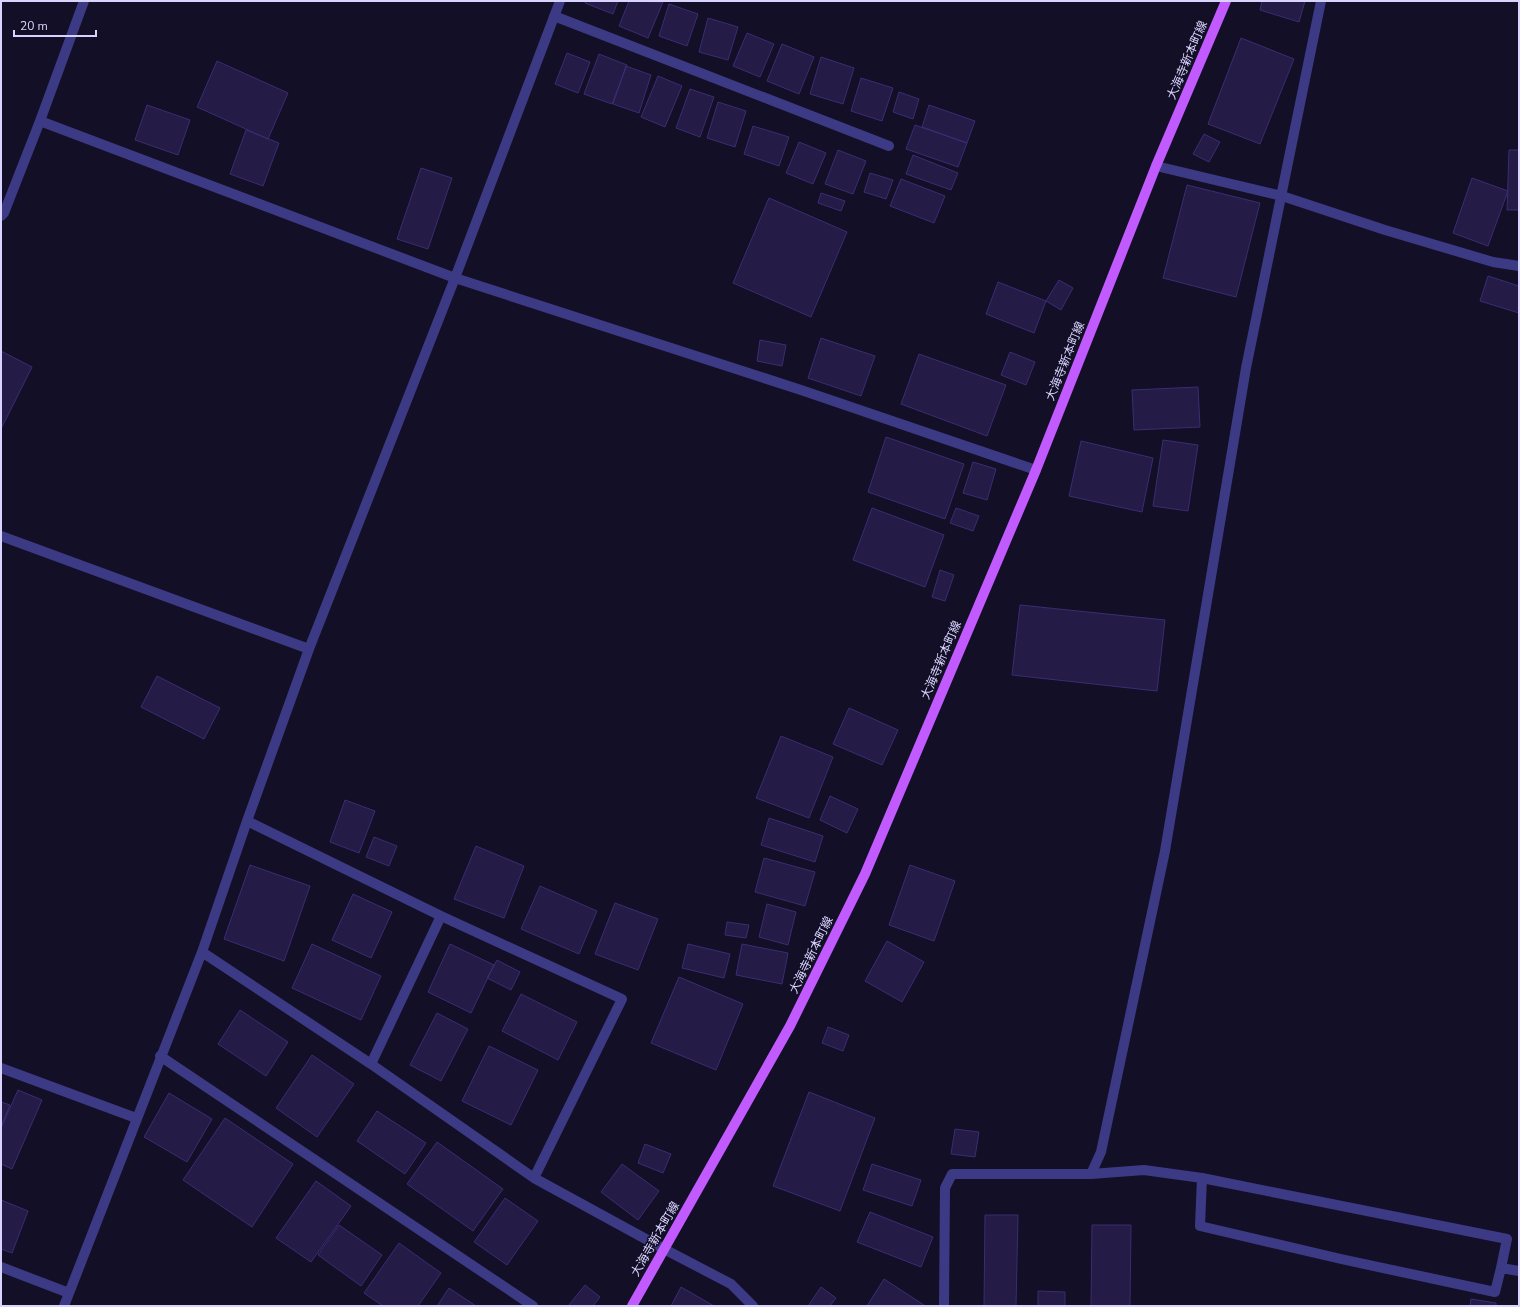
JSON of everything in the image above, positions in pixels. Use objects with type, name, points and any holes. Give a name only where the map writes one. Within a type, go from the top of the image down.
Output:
[{"type":"main road","name":"大海寺新本町線","points":[[632,1306],[790,1026],[865,874],[1036,470],[1156,166],[1226,1]]},
{"type":"street","points":[[1,216],[4,213],[40,120],[84,1]]},
{"type":"street","points":[[64,1306],[160,1056],[202,952],[247,820],[309,649],[455,278],[560,1]]},
{"type":"street","points":[[1091,1174],[1101,1152],[1165,851],[1246,368],[1321,1]]},
{"type":"street","points":[[554,16],[889,146]]},
{"type":"street","points":[[40,120],[455,278],[801,390],[1036,470]]},
{"type":"street","points":[[1156,166],[1282,196],[1385,230],[1493,262],[1519,266]]},
{"type":"street","points":[[1,536],[309,649]]},
{"type":"street","points":[[247,820],[441,916],[622,999],[534,1178]]},
{"type":"street","points":[[372,1064],[441,916]]},
{"type":"street","points":[[202,952],[372,1064],[534,1178],[731,1284],[754,1306]]},
{"type":"street","points":[[160,1056],[533,1306]]},
{"type":"street","points":[[1,1068],[136,1118]]},
{"type":"street","points":[[944,1306],[945,1188],[952,1174],[1091,1174],[1144,1170],[1202,1178],[1507,1239],[1495,1292],[1341,1259],[1200,1226],[1202,1178]]},
{"type":"street","points":[[1,1267],[69,1293]]},
{"type":"street","points":[[1501,1268],[1519,1271]]},
{"type":"building","points":[[586,1],[618,1],[613,14],[585,3]]},
{"type":"building","points":[[629,1],[663,2],[648,38],[619,26]]},
{"type":"building","points":[[1262,1],[1305,1],[1299,22],[1260,10]]},
{"type":"building","points":[[669,4],[698,14],[687,46],[659,36]]},
{"type":"building","points":[[708,18],[738,27],[728,60],[699,52]]},
{"type":"building","points":[[747,33],[774,44],[760,77],[733,66]]},
{"type":"building","points":[[1241,38],[1294,59],[1260,144],[1208,124]]},
{"type":"building","points":[[782,44],[814,57],[799,94],[767,81]]},
{"type":"building","points":[[567,53],[590,62],[578,93],[555,84]]},
{"type":"building","points":[[599,54],[627,65],[612,104],[584,94]]},
{"type":"building","points":[[821,57],[854,68],[843,104],[810,94]]},
{"type":"building","points":[[217,61],[288,93],[268,139],[197,107]]},
{"type":"building","points":[[626,66],[651,75],[639,113],[613,104]]},
{"type":"building","points":[[658,76],[682,86],[665,127],[641,117]]},
{"type":"building","points":[[861,78],[893,88],[882,121],[851,111]]},
{"type":"building","points":[[690,89],[714,97],[700,137],[676,128]]},
{"type":"building","points":[[899,92],[919,99],[913,119],[893,112]]},
{"type":"building","points":[[718,102],[746,111],[735,147],[707,138]]},
{"type":"building","points":[[147,105],[190,120],[178,155],[135,140]]},
{"type":"building","points":[[929,105],[975,121],[967,143],[922,127]]},
{"type":"building","points":[[915,125],[967,143],[958,167],[906,149]]},
{"type":"building","points":[[753,126],[789,137],[779,166],[744,154]]},
{"type":"building","points":[[246,130],[279,143],[263,186],[230,174]]},
{"type":"building","points":[[1204,134],[1220,142],[1209,162],[1193,154]]},
{"type":"building","points":[[799,142],[826,153],[813,184],[786,173]]},
{"type":"building","points":[[838,150],[866,161],[853,194],[825,184]]},
{"type":"building","points":[[1509,150],[1519,150],[1519,210],[1507,210]]},
{"type":"building","points":[[913,155],[958,173],[951,190],[906,174]]},
{"type":"building","points":[[421,168],[452,178],[428,249],[397,239]]},
{"type":"building","points":[[870,173],[893,180],[886,199],[864,192]]},
{"type":"building","points":[[1472,178],[1508,191],[1488,246],[1453,233]]},
{"type":"building","points":[[901,179],[945,196],[934,223],[890,206]]},
{"type":"building","points":[[1187,185],[1260,203],[1236,297],[1163,278]]},
{"type":"building","points":[[821,193],[845,201],[841,211],[818,203]]},
{"type":"building","points":[[769,198],[847,232],[811,317],[733,283]]},
{"type":"building","points":[[1488,276],[1519,286],[1519,313],[1480,301]]},
{"type":"building","points":[[1059,280],[1073,288],[1061,310],[1046,301]]},
{"type":"building","points":[[998,282],[1046,301],[1034,333],[986,314]]},
{"type":"building","points":[[821,338],[875,356],[861,396],[808,378]]},
{"type":"building","points":[[760,340],[786,345],[782,366],[757,361]]},
{"type":"building","points":[[1,351],[32,367],[1,429]]},
{"type":"building","points":[[1010,352],[1035,362],[1026,385],[1001,375]]},
{"type":"building","points":[[919,354],[1006,385],[987,436],[901,404]]},
{"type":"building","points":[[1198,387],[1200,427],[1134,430],[1132,390]]},
{"type":"building","points":[[886,437],[964,464],[945,519],[868,492]]},
{"type":"building","points":[[1163,440],[1198,445],[1188,511],[1153,506]]},
{"type":"building","points":[[1081,441],[1153,458],[1142,512],[1069,496]]},
{"type":"building","points":[[973,462],[996,469],[987,500],[963,493]]},
{"type":"building","points":[[872,508],[944,535],[925,587],[853,560]]},
{"type":"building","points":[[956,508],[979,516],[973,531],[950,523]]},
{"type":"building","points":[[940,570],[954,575],[945,601],[932,597]]},
{"type":"building","points":[[1020,605],[1165,620],[1157,691],[1012,675]]},
{"type":"building","points":[[157,676],[220,708],[204,739],[141,707]]},
{"type":"building","points":[[849,708],[898,730],[882,765],[833,744]]},
{"type":"building","points":[[781,736],[833,757],[809,818],[756,798]]},
{"type":"building","points":[[830,796],[858,809],[847,833],[820,820]]},
{"type":"building","points":[[345,800],[375,811],[359,853],[330,842]]},
{"type":"building","points":[[769,818],[823,836],[815,862],[761,845]]},
{"type":"building","points":[[374,837],[397,846],[389,866],[366,857]]},
{"type":"building","points":[[476,846],[524,866],[504,918],[454,899]]},
{"type":"building","points":[[764,858],[815,872],[805,906],[755,892]]},
{"type":"building","points":[[250,865],[310,886],[284,961],[224,939]]},
{"type":"building","points":[[910,865],[955,881],[934,941],[889,925]]},
{"type":"building","points":[[540,886],[597,911],[579,954],[521,929]]},
{"type":"building","points":[[353,894],[392,912],[371,958],[332,940]]},
{"type":"building","points":[[615,903],[658,919],[638,970],[595,954]]},
{"type":"building","points":[[767,904],[796,912],[788,945],[759,937]]},
{"type":"building","points":[[727,922],[749,925],[746,938],[725,935]]},
{"type":"building","points":[[887,941],[924,962],[902,1002],[865,981]]},
{"type":"building","points":[[312,944],[381,976],[361,1020],[292,988]]},
{"type":"building","points":[[450,944],[494,965],[471,1013],[428,992]]},
{"type":"building","points":[[688,944],[730,954],[724,978],[682,968]]},
{"type":"building","points":[[742,944],[788,953],[782,984],[736,975]]},
{"type":"building","points":[[497,960],[520,972],[511,990],[487,978]]},
{"type":"building","points":[[679,977],[743,1004],[716,1070],[651,1043]]},
{"type":"building","points":[[521,994],[577,1022],[558,1060],[502,1031]]},
{"type":"building","points":[[240,1010],[288,1042],[266,1076],[218,1044]]},
{"type":"building","points":[[437,1013],[468,1029],[441,1081],[410,1065]]},
{"type":"building","points":[[828,1027],[849,1035],[843,1051],[822,1043]]},
{"type":"building","points":[[489,1046],[538,1070],[511,1125],[462,1101]]},
{"type":"building","points":[[312,1055],[354,1084],[317,1137],[276,1108]]},
{"type":"building","points":[[18,1090],[42,1100],[12,1169],[1,1164],[1,1128]]},
{"type":"building","points":[[809,1092],[875,1118],[840,1211],[773,1186]]},
{"type":"building","points":[[169,1093],[212,1119],[187,1162],[144,1137]]},
{"type":"building","points":[[1,1102],[10,1105],[1,1127]]},
{"type":"building","points":[[377,1111],[426,1143],[405,1174],[357,1141]]},
{"type":"building","points":[[225,1118],[293,1164],[252,1227],[183,1180]]},
{"type":"building","points":[[955,1129],[979,1132],[975,1157],[951,1154]]},
{"type":"building","points":[[437,1142],[503,1189],[473,1231],[407,1184]]},
{"type":"building","points":[[645,1144],[671,1154],[663,1173],[638,1163]]},
{"type":"building","points":[[622,1164],[659,1191],[638,1220],[601,1192]]},
{"type":"building","points":[[872,1164],[921,1180],[912,1206],[863,1190]]},
{"type":"building","points":[[316,1181],[351,1206],[311,1262],[276,1238]]},
{"type":"building","points":[[505,1198],[538,1221],[507,1265],[474,1242]]},
{"type":"building","points":[[1,1200],[28,1211],[12,1253],[1,1249]]},
{"type":"building","points":[[870,1212],[933,1237],[921,1267],[857,1242]]},
{"type":"building","points":[[985,1215],[1018,1215],[1016,1306],[984,1306]]},
{"type":"building","points":[[339,1225],[382,1255],[361,1286],[318,1255]]},
{"type":"building","points":[[1092,1225],[1131,1225],[1130,1306],[1091,1306]]},
{"type":"building","points":[[399,1243],[441,1273],[418,1306],[383,1306],[364,1293]]},
{"type":"building","points":[[884,1279],[924,1305],[867,1306]]},
{"type":"building","points":[[585,1285],[600,1297],[593,1306],[569,1305]]},
{"type":"building","points":[[681,1287],[714,1306],[671,1306]]},
{"type":"building","points":[[821,1287],[836,1298],[830,1306],[808,1306]]},
{"type":"building","points":[[449,1288],[476,1306],[437,1306]]},
{"type":"building","points":[[1038,1291],[1065,1292],[1065,1306],[1038,1306]]},
{"type":"building","points":[[1471,1299],[1496,1303],[1496,1306],[1470,1306]]}]
